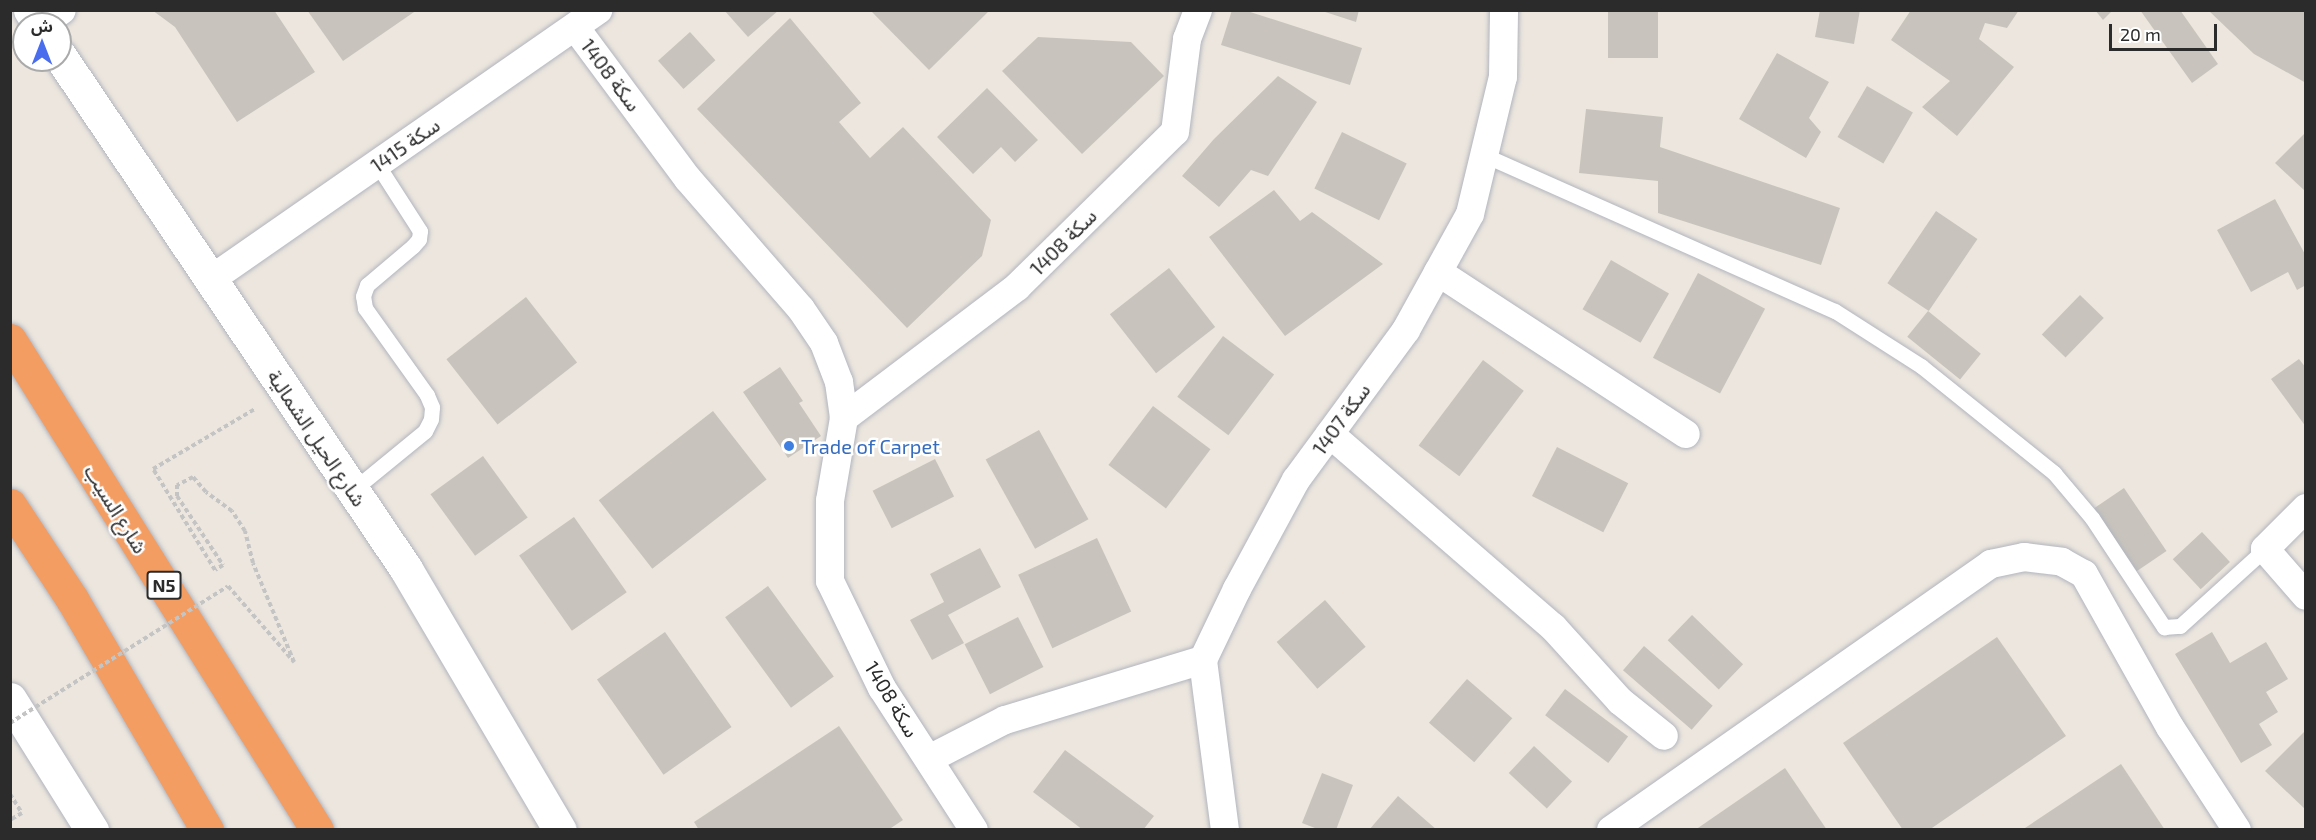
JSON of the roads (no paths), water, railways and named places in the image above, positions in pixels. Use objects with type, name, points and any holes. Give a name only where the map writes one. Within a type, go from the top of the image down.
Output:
[{"type":"highway","name":"شارع السيب","points":[[10,340],[317,830]]},
{"type":"highway","points":[[10,504],[72,599],[207,830]]},
{"type":"street","name":"سكة 1415","points":[[210,279],[598,10]]},
{"type":"street","name":"سكة 1408","points":[[844,418],[1017,287],[1175,132],[1187,39],[1198,10]]},
{"type":"street","name":"سكة 1407","points":[[1203,660],[1238,588],[1296,480],[1406,330],[1470,214],[1503,77],[1504,10]]},
{"type":"street","name":"سكة 1408","points":[[575,27],[688,178],[801,309],[824,343],[839,382],[844,418],[830,501],[830,581],[882,688],[974,830]]},
{"type":"street","name":"شارع الحيل الشمالية","points":[[71,72],[406,569],[560,830]]},
{"type":"street","points":[[1438,272],[1686,434]]},
{"type":"street","points":[[1330,434],[1553,627],[1620,701],[1664,736]]},
{"type":"street","points":[[2306,508],[2265,549],[2306,596]]},
{"type":"street","points":[[1611,830],[1991,564],[2024,557],[2062,562],[2084,574],[2170,727],[2237,830]]},
{"type":"street","points":[[929,759],[1005,720],[1203,660],[1225,830]]},
{"type":"street","points":[[10,699],[82,826]]},
{"type":"lane","points":[[1484,155],[1835,311],[1921,366],[2054,472],[2092,518],[2164,627],[2180,626],[2265,549]]},
{"type":"lane","points":[[353,490],[425,431],[431,419],[432,407],[427,395],[365,308],[363,296],[367,285],[413,246],[419,239],[420,231],[377,164]]},
{"type":"place","name":"Trade of Carpet","points":[[789,446]]}]
